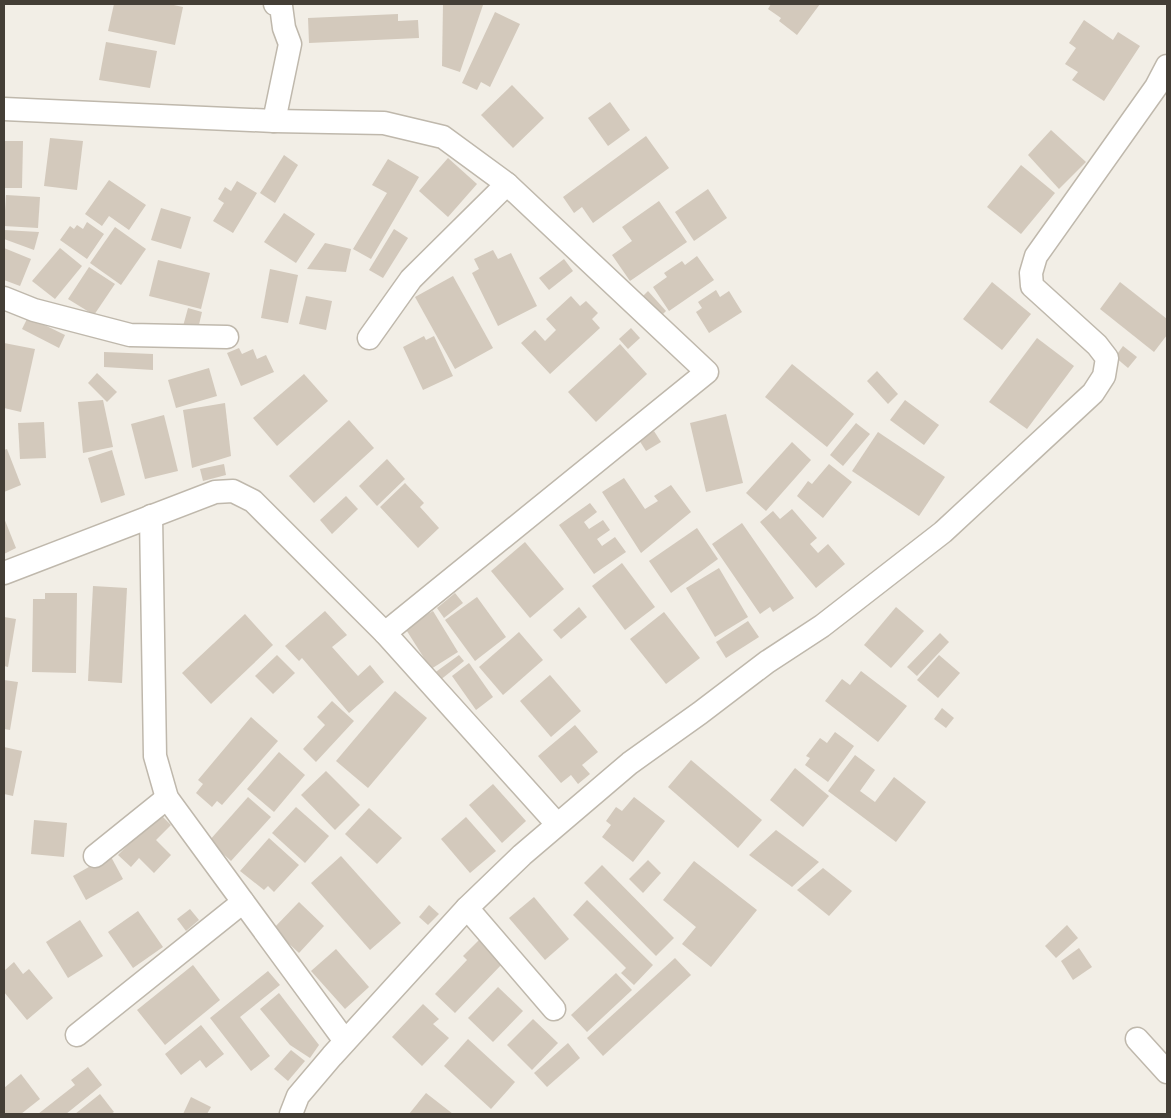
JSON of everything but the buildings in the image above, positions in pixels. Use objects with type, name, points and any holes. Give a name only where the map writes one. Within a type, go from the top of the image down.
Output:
[{"type":"street","points":[[274,121],[290,44],[284,28],[281,6],[275,4]]},
{"type":"street","points":[[291,1114],[298,1096],[467,908],[557,824],[630,763],[768,662],[822,626],[943,532],[1093,393],[1104,376],[1107,358],[1097,345],[1032,286],[1031,273],[1036,256],[1156,87],[1167,66]]},
{"type":"street","points":[[4,109],[274,121],[384,123],[443,137],[508,184],[707,372],[385,633]]},
{"type":"street","points":[[369,338],[411,279],[508,184]]},
{"type":"street","points":[[4,298],[34,310],[130,335],[227,337]]},
{"type":"street","points":[[4,573],[214,492],[233,491],[253,501],[385,633],[557,824]]},
{"type":"street","points":[[151,516],[155,756],[167,798],[346,1041]]},
{"type":"street","points":[[95,856],[167,798]]},
{"type":"street","points":[[77,1035],[243,902]]},
{"type":"street","points":[[467,908],[554,1009]]},
{"type":"street","points":[[1136,1039],[1167,1072]]}]
